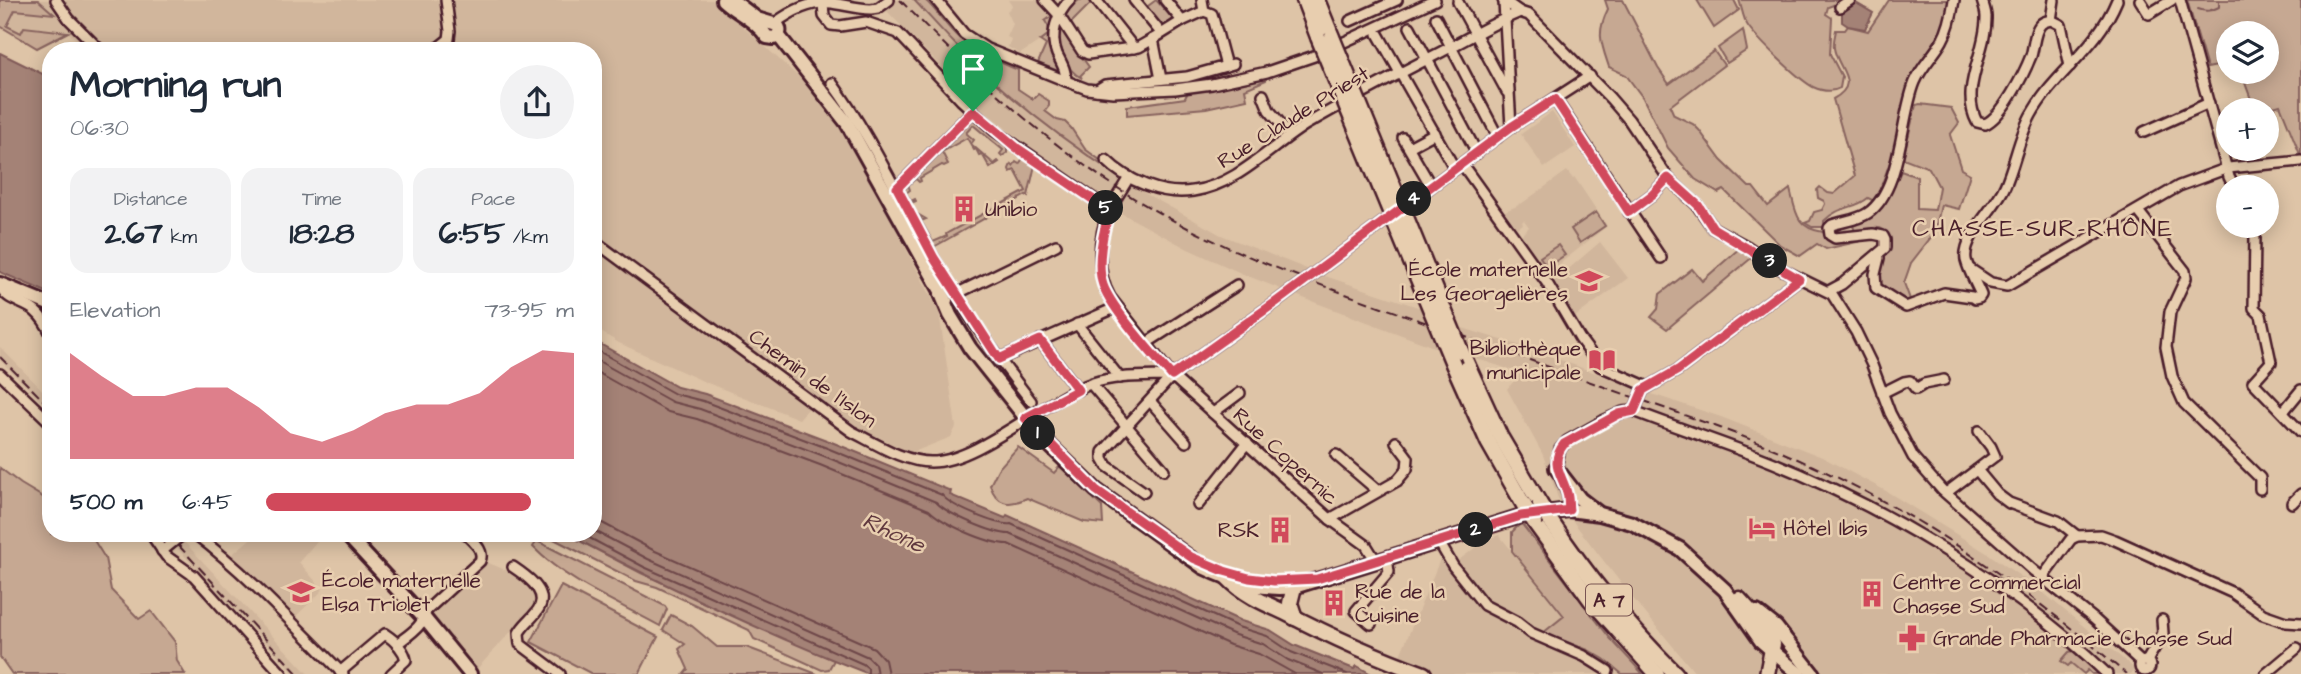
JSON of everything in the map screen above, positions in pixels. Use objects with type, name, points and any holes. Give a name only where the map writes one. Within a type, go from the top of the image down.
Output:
[{"type":"highway","name":"A 7","points":[[1304,0],[1325,37],[1461,351],[1533,506]]},
{"type":"highway","name":"A 7","points":[[1317,0],[1325,37],[1454,366],[1488,442],[1533,506],[1590,598],[1657,674]]},
{"type":"highway","name":"A 7","points":[[1543,522],[1676,674]]},
{"type":"highway","points":[[1228,578],[1239,589],[1295,618],[1372,654],[1424,674]]},
{"type":"highway","points":[[1294,587],[1290,603],[1295,618]]},
{"type":"highway","points":[[1739,599],[1770,644],[1768,671]]},
{"type":"main road","points":[[730,1],[773,30],[847,124],[942,293],[1028,417],[1120,506],[1203,567],[1228,578],[1264,587],[1294,587],[1521,516],[1569,510],[1604,515],[1632,523],[1680,549],[1725,590],[1799,674]]},
{"type":"main road","points":[[0,284],[42,301]]},
{"type":"main road","points":[[1556,468],[1585,504],[1604,515]]},
{"type":"main road","points":[[353,542],[425,619],[470,674]]},
{"type":"main road","points":[[1191,557],[1249,578],[1274,581],[1317,579]]},
{"type":"main road","points":[[1725,590],[1776,627],[1813,674]]},
{"type":"street","points":[[56,0],[69,19],[92,42]]},
{"type":"street","points":[[445,42],[449,39],[450,31],[446,0]]},
{"type":"street","points":[[936,0],[960,29],[975,42],[1066,81],[1112,92],[1175,89],[1267,72],[1314,56],[1435,0]]},
{"type":"street","points":[[1045,0],[1058,14],[1082,51],[1088,54],[1139,47],[1204,11],[1212,14],[1230,65],[1186,77],[1105,85],[1097,90]]},
{"type":"street","points":[[1066,81],[1055,46],[1058,14],[1070,0]]},
{"type":"street","points":[[1096,0],[1134,48]]},
{"type":"street","points":[[1134,0],[1157,36],[1161,79]]},
{"type":"street","points":[[1165,0],[1182,21]]},
{"type":"street","points":[[1202,0],[1204,11]]},
{"type":"street","points":[[1350,21],[1397,0]]},
{"type":"street","points":[[1840,7],[1850,0]]},
{"type":"street","points":[[1829,291],[1878,255],[1886,244],[1883,236],[1869,234],[1835,238],[1830,235],[1829,228],[1863,216],[1882,198],[1900,148],[1915,82],[1942,41],[1954,0]]},
{"type":"street","points":[[1982,0],[1986,16],[1971,98],[1973,115],[1977,122],[1985,124],[1997,114],[2020,80],[2040,25],[2051,20]]},
{"type":"street","points":[[2051,20],[2054,0]]},
{"type":"street","points":[[1878,255],[1876,288],[1906,307],[1944,293],[1979,298],[1981,295],[1966,260],[1966,246],[2004,188],[2031,116],[2070,66],[2089,48],[2110,17],[2117,0]]},
{"type":"street","points":[[2140,0],[2149,14],[2172,0]]},
{"type":"street","points":[[2180,0],[2230,175]]},
{"type":"street","points":[[773,30],[794,11],[810,4],[869,4],[878,8],[888,1]]},
{"type":"street","points":[[1504,1],[1535,19],[1590,76],[1629,120],[1668,178],[1698,205],[1713,228],[1799,279],[1829,291],[1856,332],[1899,434],[1913,457],[1946,493],[2094,619],[2146,668],[2163,633],[2162,620]]},
{"type":"street","points":[[1504,1],[1511,127]]},
{"type":"street","points":[[1458,2],[1509,96]]},
{"type":"street","points":[[824,3],[824,16],[831,25],[866,22],[898,33],[973,111],[1017,148],[1110,211]]},
{"type":"street","name":"Rue Claude Priest","points":[[1106,160],[1129,177],[1152,187],[1175,192],[1209,188],[1235,176],[1290,135],[1400,73],[1520,12]]},
{"type":"street","points":[[1436,18],[1498,137]]},
{"type":"street","points":[[2051,20],[2061,25],[2070,66]]},
{"type":"street","points":[[1410,27],[1476,153]]},
{"type":"street","points":[[1378,34],[1435,133],[1547,283],[1600,366],[1648,387]]},
{"type":"street","points":[[1144,492],[1107,466],[1103,452],[1172,376],[1511,127],[1590,76]]},
{"type":"street","points":[[832,83],[849,106],[897,188],[934,258],[999,359],[1031,401]]},
{"type":"street","points":[[1263,95],[1269,110],[1290,135]]},
{"type":"street","points":[[1555,99],[1661,258]]},
{"type":"street","points":[[2144,131],[2209,103]]},
{"type":"street","points":[[897,188],[973,111]]},
{"type":"street","points":[[1409,147],[1435,133]]},
{"type":"street","points":[[1403,138],[1431,186]]},
{"type":"street","points":[[1970,269],[1991,283],[2007,286],[2179,186],[2228,168],[2301,161]]},
{"type":"street","name":"Rue Copernic","points":[[1129,177],[1103,230],[1101,274],[1103,285],[1116,307],[1172,376],[1330,519],[1366,545],[1381,560]]},
{"type":"street","points":[[1629,212],[1652,195],[1668,178]]},
{"type":"street","points":[[2138,211],[2185,271],[2186,278],[2170,312],[2166,347],[2172,376],[2184,403],[2260,478],[2260,489]]},
{"type":"street","points":[[2255,238],[2254,308],[2261,315],[2271,362],[2253,382],[2301,432]]},
{"type":"street","points":[[956,293],[1056,244]]},
{"type":"street","name":"Chemin de l'Islon","points":[[602,247],[851,431],[911,459],[930,462],[954,459],[1091,384],[1120,378],[1172,376]]},
{"type":"street","points":[[1634,411],[1643,390],[1678,370],[1799,279]]},
{"type":"street","points":[[0,284],[6,296],[34,310],[42,319]]},
{"type":"street","points":[[1145,344],[1237,285]]},
{"type":"street","points":[[999,359],[1116,307]]},
{"type":"street","points":[[1077,324],[1120,378]]},
{"type":"street","points":[[1040,340],[1078,390]]},
{"type":"street","points":[[1154,377],[1159,361]]},
{"type":"street","points":[[0,374],[42,414]]},
{"type":"street","points":[[1882,393],[1904,382],[1910,381],[1916,389],[1924,384],[1944,380]]},
{"type":"street","points":[[1091,384],[1164,470]]},
{"type":"street","points":[[2283,412],[2301,390]]},
{"type":"street","points":[[1213,413],[1240,393]]},
{"type":"street","points":[[1150,401],[1186,442]]},
{"type":"street","points":[[1569,510],[1568,495],[1556,468],[1560,449],[1567,441],[1619,414],[1634,411],[1760,457],[1829,487],[1885,516],[2000,587],[2107,674]]},
{"type":"street","points":[[1946,493],[1995,457],[1979,431]]},
{"type":"street","points":[[1330,519],[1397,481],[1407,469],[1408,458],[1396,442]]},
{"type":"street","points":[[1198,505],[1247,443]]},
{"type":"street","points":[[1336,455],[1378,491]]},
{"type":"street","points":[[1977,470],[1997,494],[2009,503],[2058,521],[2077,536]]},
{"type":"street","points":[[2292,503],[2301,494]]},
{"type":"street","points":[[2038,574],[2077,536],[2101,536],[2233,593],[2263,614],[2286,622],[2301,623]]},
{"type":"street","points":[[156,542],[162,551],[194,576],[282,674]]},
{"type":"street","points":[[162,551],[173,542]]},
{"type":"street","points":[[205,542],[264,592],[342,673],[383,635],[388,635],[397,644],[405,660],[391,674]]},
{"type":"street","points":[[397,644],[425,619],[426,611],[480,561],[480,550],[473,542]]},
{"type":"street","points":[[1438,542],[1484,605],[1517,622],[1531,634],[1584,656],[1608,671]]},
{"type":"street","points":[[1371,624],[1356,611],[1389,572],[1381,560]]},
{"type":"street","points":[[513,567],[537,587],[542,597],[540,608],[519,633],[520,644],[559,674]]},
{"type":"street","points":[[2266,674],[2297,648]]},
{"type":"shaded area","points":[[0,0],[713,0],[821,97],[860,160],[939,312],[956,427],[951,437],[911,453],[858,427],[818,398],[799,419],[705,382],[602,333],[602,42],[78,42],[68,32],[20,33],[0,19]]},
{"type":"shaded area","points":[[0,0],[38,0],[54,14],[15,10],[7,26],[21,33],[24,27],[68,32],[49,42],[42,42],[42,45],[37,48],[0,26]]},
{"type":"shaded area","points":[[895,0],[914,0],[966,55],[1016,99],[1084,154],[1139,190],[1221,235],[1322,275],[1421,308],[1439,349],[1298,296],[1295,290],[1286,291],[1243,274],[1188,249],[1121,213],[1120,206],[1111,200],[1103,202],[983,110],[884,8]]},
{"type":"shaded area","points":[[914,0],[925,0],[954,34],[972,48],[1018,70],[1018,89],[1033,99],[1038,94],[1049,101],[1045,111],[1057,120],[1065,122],[1085,149],[1122,176],[1121,178],[1002,89]]},
{"type":"shaded area","points":[[1008,0],[1038,0],[1051,17],[1045,21],[1049,35],[1020,54],[1008,47],[1011,39],[1007,37],[1013,24],[1007,11],[1012,6]]},
{"type":"shaded area","points":[[1079,0],[1094,0],[1069,27],[1062,15],[1070,5]]},
{"type":"shaded area","points":[[1156,0],[1173,19],[1162,29],[1144,9]]},
{"type":"shaded area","points":[[1605,0],[1623,0],[1669,84],[1714,51],[1724,65],[1670,106],[1674,115],[1699,130],[1721,160],[1749,187],[1753,187],[1768,206],[1790,189],[1799,218],[1807,227],[1823,232],[1831,240],[1866,240],[1826,249],[1817,244],[1800,256],[1780,245],[1724,190],[1718,193],[1695,179],[1668,148],[1643,98],[1626,75],[1609,67],[1601,38],[1608,9]]},
{"type":"shaded area","points":[[1697,0],[1734,0],[1739,10],[1714,28]]},
{"type":"shaded area","points":[[1739,0],[1839,0],[1839,3],[1828,7],[1826,14],[1832,18],[1830,54],[1842,77],[1840,88],[1830,91],[1816,88],[1788,68],[1748,26]]},
{"type":"shaded area","points":[[1889,0],[1951,0],[1947,24],[1912,80],[1897,143],[1874,201],[1868,198],[1830,216],[1824,221],[1824,227],[1812,227],[1805,223],[1810,221],[1814,212],[1822,210],[1825,204],[1818,198],[1817,190],[1820,187],[1834,194],[1855,176],[1833,99],[1846,87],[1847,81],[1834,48],[1836,30],[1845,30],[1848,26],[1868,31]]},
{"type":"shaded area","points":[[2187,0],[2301,0],[2301,157],[2279,105],[2279,98],[2251,98],[2245,84],[2279,84],[2279,21],[2216,21],[2216,66],[2207,68]]},
{"type":"shaded area","points":[[1052,16],[1058,71],[1038,63],[1046,45],[1040,41],[1049,34],[1045,21]]},
{"type":"shaded area","points":[[1060,27],[1089,67],[1080,76],[1082,78],[1071,69],[1067,63],[1060,41]]},
{"type":"shaded area","points":[[1743,30],[1747,50],[1727,63],[1718,48]]},
{"type":"shaded area","points":[[1266,78],[1245,89],[1247,99],[1206,108],[1127,115],[1127,106],[1185,98],[1188,92]]},
{"type":"shaded area","points":[[1916,105],[1951,108],[1959,123],[1950,135],[1961,169],[1970,174],[1959,209],[1941,205],[1935,232],[1911,263],[1904,283],[1911,302],[1906,303],[1878,286],[1882,256],[1891,242],[1888,235],[1880,228],[1855,231],[1853,226],[1878,210],[1901,171],[1917,177],[1917,209],[1935,210],[1939,187],[1929,168],[1903,158]]},
{"type":"shaded area","points":[[1552,112],[1575,147],[1544,168],[1521,134]]},
{"type":"shaded area","points":[[973,117],[1007,145],[1007,153],[1002,156],[1000,154],[1003,150],[973,125],[966,133],[974,140],[971,144],[994,164],[999,162],[990,168],[982,154],[979,155],[976,149],[974,150],[967,138],[942,152],[948,164],[920,178],[919,182],[916,179],[908,184],[910,190],[906,193],[911,201],[916,201],[909,204],[902,191],[904,186]]},
{"type":"shaded area","points":[[1024,157],[1035,165],[1028,196],[932,248],[918,222],[922,220],[919,215],[926,219],[921,221],[933,242],[947,236],[949,232],[1026,191],[1015,170],[1010,172],[1009,169],[1011,164],[1019,164]]},
{"type":"shaded area","points":[[1567,171],[1575,178],[1607,226],[1547,274],[1520,236],[1529,227],[1524,220],[1517,228],[1505,211],[1521,204]]},
{"type":"shaded area","points":[[1596,212],[1605,226],[1580,243],[1571,229]]},
{"type":"shaded area","name":"École maternelle Les Georgelières","points":[[1600,242],[1628,278],[1575,317],[1551,284]]},
{"type":"shaded area","points":[[1558,245],[1565,255],[1547,267],[1540,257]]},
{"type":"shaded area","points":[[1741,247],[1755,255],[1667,329],[1651,317],[1658,309],[1660,294],[1692,269],[1702,281]]},
{"type":"shaded area","points":[[1459,327],[1531,349],[1721,417],[1822,457],[1886,491],[1990,555],[2040,590],[2135,669],[2131,674],[1772,674],[1761,658],[1757,674],[1696,674],[1631,596],[1558,498],[1543,455],[1507,389],[1521,373],[1471,357]]},
{"type":"shaded area","points":[[0,347],[42,390],[42,403],[0,360]]},
{"type":"shaded area","points":[[1018,447],[1054,473],[1060,466],[1102,507],[1103,524],[1084,522],[1027,498],[1010,503],[996,497],[990,485],[998,469]]},
{"type":"shaded area","points":[[0,468],[42,497],[42,542],[95,542],[105,558],[111,590],[139,619],[151,611],[175,642],[177,661],[185,674],[12,674],[0,657]]},
{"type":"shaded area","points":[[1521,523],[1610,638],[1643,674],[1622,674],[1588,650],[1543,633],[1564,616],[1512,551],[1512,532]]},
{"type":"shaded area","points":[[1499,535],[1565,616],[1543,633],[1588,650],[1622,674],[1439,674],[1398,660],[1441,557],[1448,565],[1455,563],[1484,541]]},
{"type":"shaded area","points":[[171,542],[184,542],[308,674],[295,674]]},
{"type":"shaded area","points":[[247,542],[316,542],[299,562],[323,590],[293,619],[229,557]]},
{"type":"shaded area","points":[[539,542],[665,606],[667,609],[660,626],[594,591],[562,571],[533,547]]},
{"type":"shaded area","points":[[560,542],[582,542],[641,573],[834,660],[829,669],[822,670],[754,639],[749,630],[657,587],[636,581]]},
{"type":"shaded area","points":[[484,561],[510,572],[535,594],[534,606],[477,669],[431,613]]},
{"type":"shaded area","points":[[561,586],[658,637],[639,674],[592,674],[531,642]]},
{"type":"shaded area","points":[[671,615],[692,626],[717,647],[746,647],[817,674],[684,674],[688,669],[679,649],[685,644],[663,630]]},
{"type":"shaded area","points":[[2073,651],[2101,674],[2092,674],[2088,670],[2084,674],[2071,663],[2068,666],[2061,661]]},
{"type":"water","points":[[1856,3],[1873,13],[1865,29],[1842,22],[1842,10]]},
{"type":"water","points":[[0,53],[42,74],[42,290],[0,272]]},
{"type":"water","name":"Rhone","points":[[602,345],[677,387],[705,394],[829,441],[951,491],[950,495],[1005,518],[1007,515],[1241,621],[1270,630],[1294,645],[1354,669],[1357,666],[1371,674],[869,674],[792,643],[678,591],[583,542],[602,542]]},
{"type":"waterway","points":[[2198,9],[2206,11],[2219,7],[2219,0]]},
{"type":"railway","points":[[900,0],[992,89],[1056,144],[1091,170],[1163,215],[1220,244],[1309,280],[1721,428],[1813,466],[1938,533],[2053,614],[2126,674]]},
{"type":"railway","points":[[0,357],[42,399]]},
{"type":"railway","points":[[175,542],[298,674]]},
{"type":"place","name":"Unibio","points":[[964,209]]},
{"type":"place","name":"École maternelle Les Georgelières","points":[[1589,281]]},
{"type":"place","name":"Bibliothèque municipale","points":[[1602,360]]},
{"type":"place","name":"Hôtel Ibis","points":[[1762,528]]},
{"type":"place","name":"RSK","points":[[1280,530]]},
{"type":"place","name":"École maternelle Elsa Triolet","points":[[301,592]]},
{"type":"place","name":"Centre commercial Chasse Sud","points":[[1872,594]]},
{"type":"place","name":"Rue de la Cuisine","points":[[1334,603]]},
{"type":"place","name":"Grande Pharmacie Chasse Sud","points":[[1912,638]]},
{"type":"district","name":"CHASSE-SUR-RHÔNE","points":[[2043,228]]},
{"type":"route","points":[[1555,99],[1629,212],[1652,195],[1668,178],[1698,205],[1713,228],[1799,279],[1678,370],[1643,390],[1634,411],[1626,411],[1603,421],[1564,444],[1556,461],[1568,495],[1569,510],[1521,516],[1317,579],[1274,581],[1249,578],[1191,557],[1096,490],[1067,464],[1025,418],[1078,390],[1040,340],[999,359],[934,258],[897,188],[973,111],[1017,148],[1110,211],[1103,230],[1103,285],[1120,312],[1172,376],[1511,127],[1555,99]]}]
